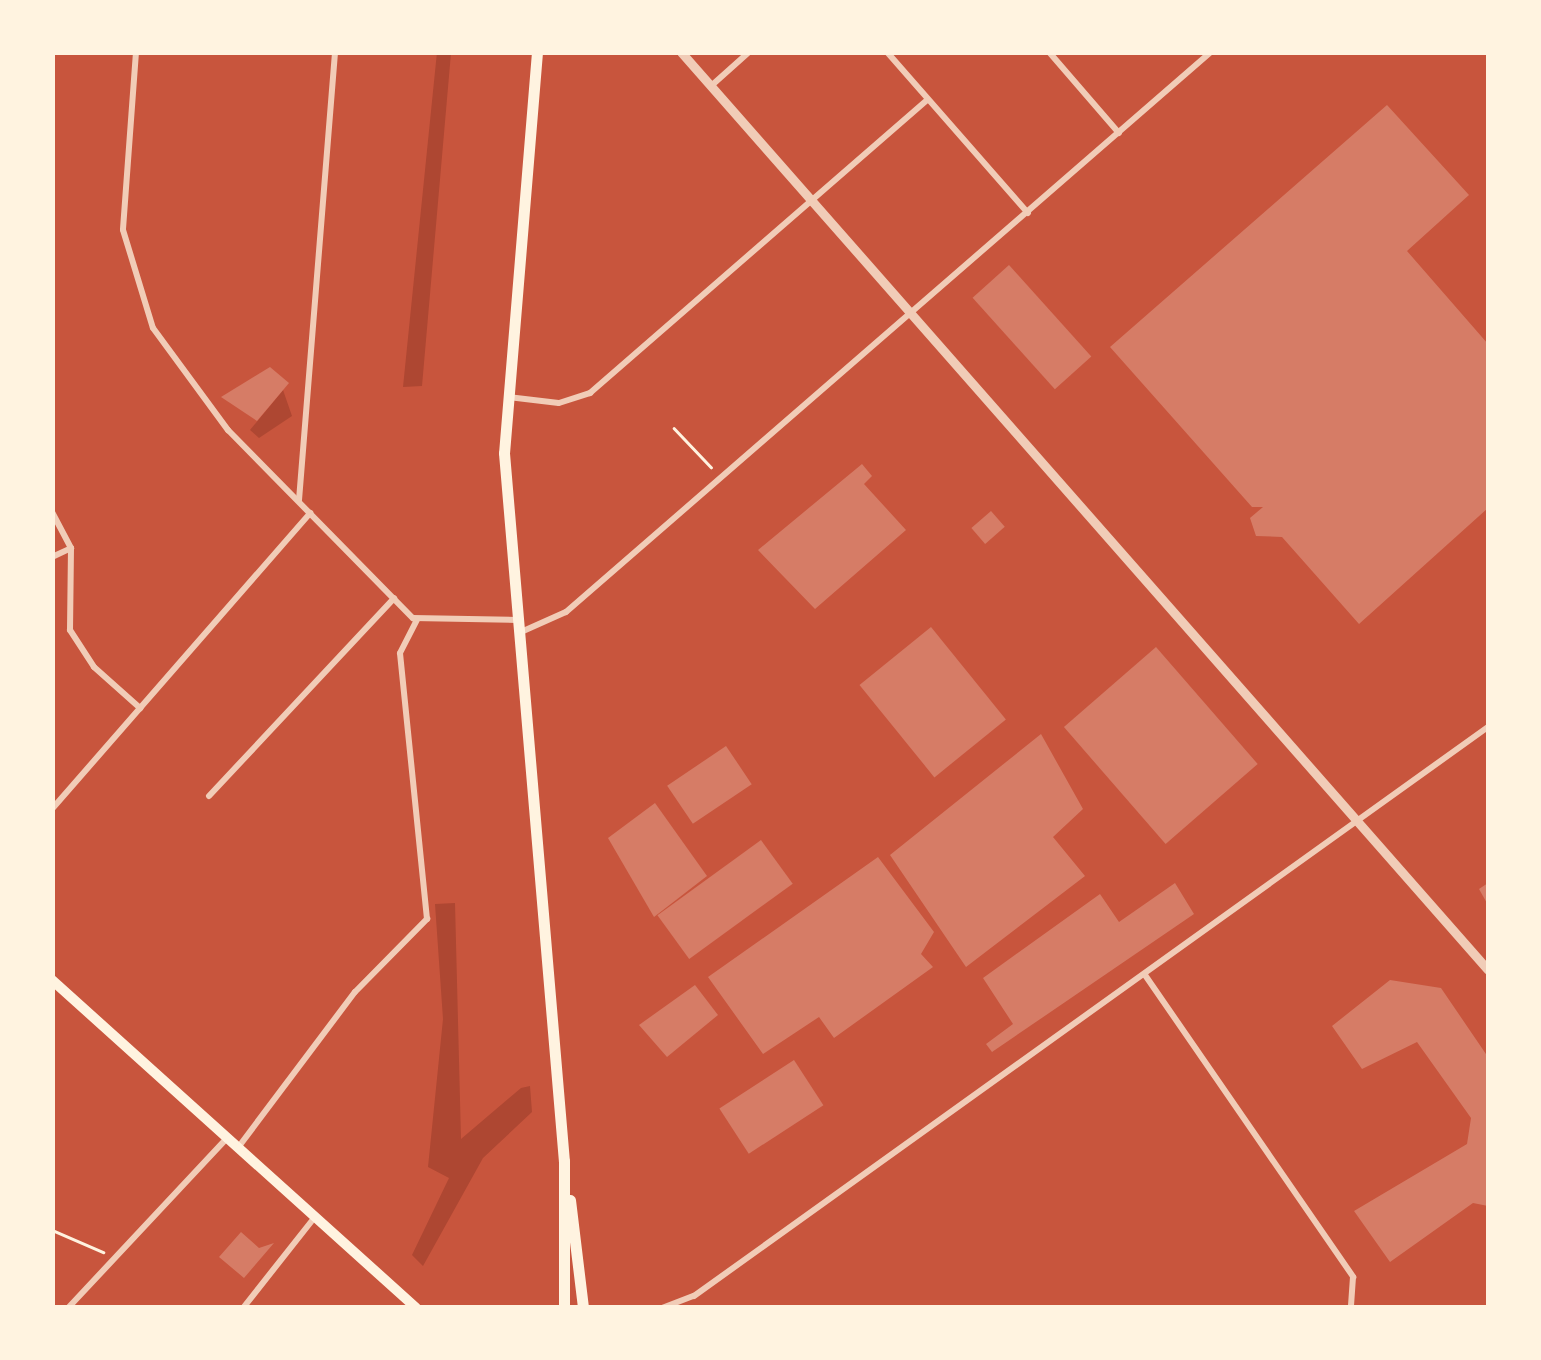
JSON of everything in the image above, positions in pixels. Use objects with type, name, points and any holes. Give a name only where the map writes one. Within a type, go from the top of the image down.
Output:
[{"type":"main road","points":[[537,52],[508,397],[519,626],[564,1161],[583,1308]]},
{"type":"main road","points":[[52,980],[230,1135],[390,1290],[416,1308]]},
{"type":"main road","points":[[564,1161],[564,1308]]},
{"type":"main road","points":[[390,1290],[402,1308]]},
{"type":"street","points":[[136,52],[122,210],[134,286],[228,430],[417,620],[519,626],[566,612],[1211,52]]},
{"type":"street","points":[[299,500],[334,52]]},
{"type":"street","points":[[681,52],[1364,822],[1488,970]]},
{"type":"street","points":[[711,86],[749,52]]},
{"type":"street","points":[[886,52],[1028,214]]},
{"type":"street","points":[[1049,52],[1119,132]]},
{"type":"street","points":[[508,397],[559,403],[590,393],[928,100]]},
{"type":"street","points":[[52,512],[71,548],[70,630],[94,667],[140,708]]},
{"type":"street","points":[[52,809],[310,513]]},
{"type":"street","points":[[52,557],[71,548]]},
{"type":"street","points":[[209,796],[394,598]]},
{"type":"street","points":[[240,1145],[355,992],[426,920],[400,654],[417,620]]},
{"type":"street","points":[[662,1308],[694,1296],[1364,822],[1488,727]]},
{"type":"street","points":[[1145,976],[1353,1278],[1351,1308]]},
{"type":"street","points":[[68,1308],[230,1135]]},
{"type":"street","points":[[243,1308],[314,1218]]},
{"type":"path","points":[[674,428],[721,478]]},
{"type":"path","points":[[52,1230],[111,1260]]},
{"type":"shaded area","points":[[437,52],[451,53],[422,386],[403,387]]},
{"type":"shaded area","points":[[283,390],[292,416],[259,438],[250,430]]},
{"type":"shaded area","points":[[455,903],[461,1139],[521,1088],[530,1086],[532,1112],[483,1158],[423,1266],[412,1255],[449,1178],[428,1167],[443,1019],[435,904]]},
{"type":"building","points":[[1387,105],[1469,195],[1407,251],[1488,344],[1488,508],[1359,624],[1282,537],[1256,536],[1250,518],[1263,507],[1252,507],[1110,347]]},
{"type":"building","points":[[1009,265],[1091,356],[1055,389],[973,298]]},
{"type":"building","points":[[270,367],[289,383],[257,421],[221,397]]},
{"type":"building","points":[[862,464],[872,476],[864,484],[906,530],[815,609],[758,550]]},
{"type":"building","points":[[991,511],[1005,527],[985,544],[971,528]]},
{"type":"building","points":[[931,627],[1006,719],[934,777],[860,685]]},
{"type":"building","points":[[1156,647],[1258,764],[1166,844],[1064,727]]},
{"type":"building","points":[[1041,734],[1083,809],[1053,837],[1085,876],[966,967],[890,855]]},
{"type":"building","points":[[726,746],[752,784],[693,824],[667,786]]},
{"type":"building","points":[[655,803],[707,876],[654,917],[608,838]]},
{"type":"building","points":[[761,840],[793,884],[689,959],[657,915]]},
{"type":"building","points":[[878,857],[934,932],[921,954],[933,967],[834,1038],[819,1017],[763,1054],[708,977]]},
{"type":"building","points":[[1175,883],[1194,914],[992,1052],[986,1044],[1013,1024],[983,978],[1100,894],[1119,922]]},
{"type":"building","points":[[1488,883],[1488,905],[1479,889]]},
{"type":"building","points":[[1390,980],[1441,988],[1488,1057],[1488,1206],[1473,1203],[1390,1262],[1354,1211],[1467,1144],[1471,1118],[1417,1042],[1362,1069],[1332,1026]]},
{"type":"building","points":[[695,985],[718,1015],[667,1057],[639,1025]]},
{"type":"building","points":[[794,1060],[823,1105],[749,1154],[719,1108]]},
{"type":"building","points":[[241,1232],[259,1248],[274,1243],[244,1278],[219,1257]]}]
